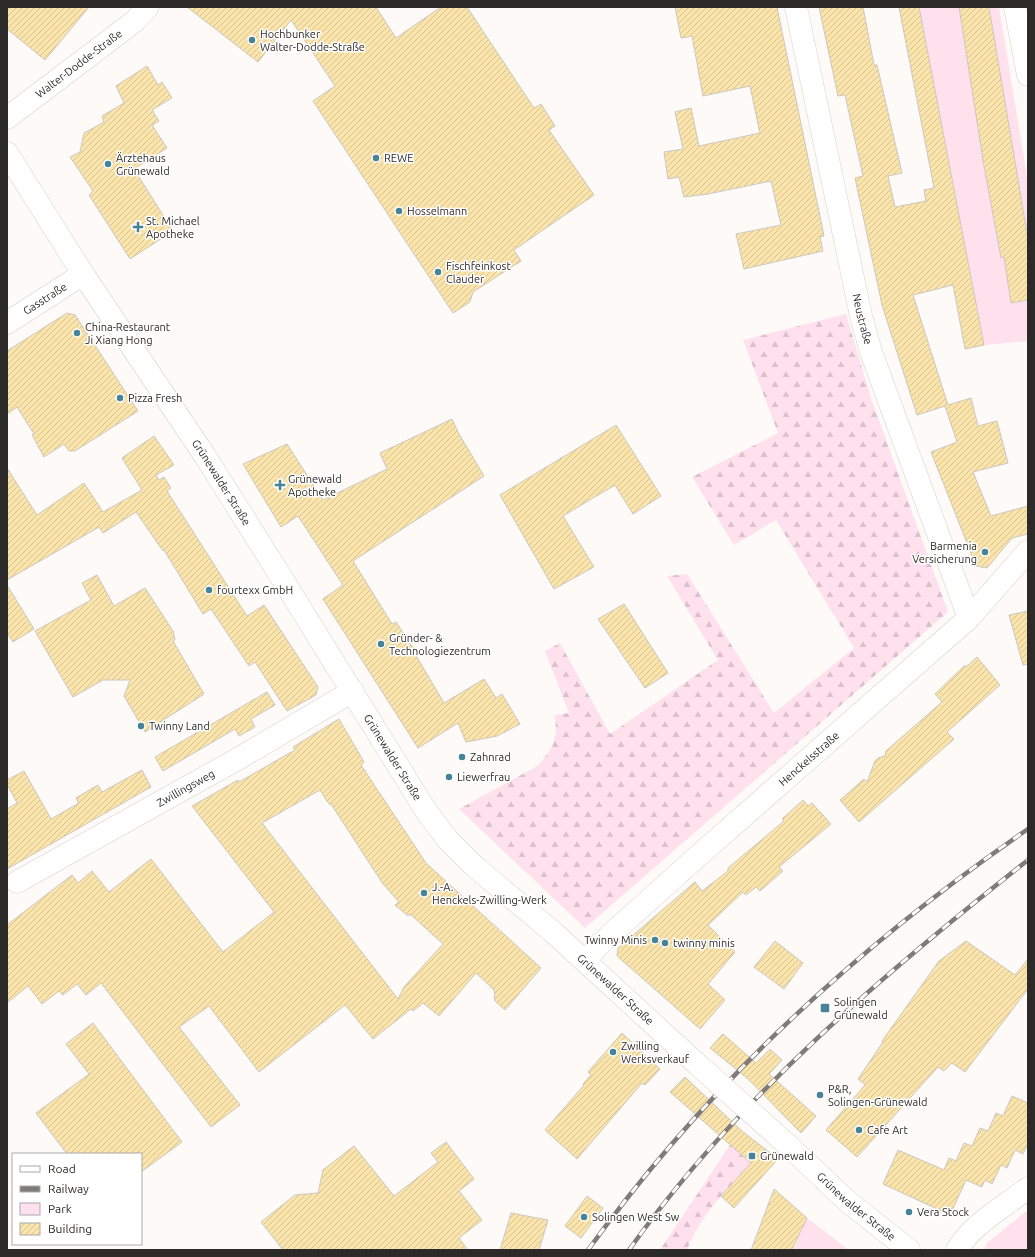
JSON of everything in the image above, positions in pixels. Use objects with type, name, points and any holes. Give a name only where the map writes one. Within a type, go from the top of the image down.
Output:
[{"type":"street","name":"Walter-Dodde-Straße","points":[[7,118],[135,20],[148,7]]},
{"type":"street","name":"Neustraße","points":[[796,7],[861,316],[871,352],[969,618]]},
{"type":"street","points":[[1015,7],[1028,76]]},
{"type":"street","name":"Grünewalder Straße","points":[[7,153],[83,274],[205,456],[354,691],[426,811],[448,840],[474,866],[554,933],[848,1201],[909,1250]]},
{"type":"street","name":"Gasstraße","points":[[7,323],[83,274]]},
{"type":"street","name":"Henckelsstraße","points":[[585,961],[599,945],[689,864],[969,618],[1028,551]]},
{"type":"street","name":"Zwillingsweg","points":[[17,882],[236,760],[354,691]]},
{"type":"street","points":[[957,1250],[965,1237],[975,1227],[1028,1188]]},
{"type":"green space","points":[[919,7],[999,7],[1028,182],[1028,341],[984,345]]},
{"type":"green space","points":[[846,314],[871,398],[948,612],[585,928],[459,809],[539,765],[552,747],[556,732],[555,715],[569,713],[545,651],[560,643],[610,734],[718,660],[667,576],[687,574],[774,713],[854,648],[776,520],[734,545],[692,477],[778,433],[743,340]]},
{"type":"green space","points":[[730,1145],[751,1163],[707,1214],[692,1238],[687,1250],[660,1250]]},
{"type":"green space","points":[[1025,1212],[1028,1212],[1028,1250],[984,1250],[987,1243]]},
{"type":"green space","points":[[807,1218],[849,1250],[794,1250]]},
{"type":"building","points":[[7,7],[89,7],[45,60],[7,29]]},
{"type":"building","points":[[187,7],[376,7],[396,38],[441,7],[467,7],[534,108],[541,104],[555,126],[549,130],[594,195],[514,250],[521,261],[473,292],[470,302],[453,313],[313,101],[335,86],[291,20],[258,62]]},
{"type":"building","points":[[675,7],[777,7],[824,236],[820,237],[823,251],[744,269],[736,234],[781,225],[771,181],[708,194],[684,197],[679,177],[668,179],[664,152],[683,149],[675,112],[691,108],[699,146],[760,133],[750,86],[703,96],[692,36],[681,38]]},
{"type":"building","points":[[819,7],[863,7],[874,65],[877,65],[902,173],[888,176],[895,207],[926,201],[924,190],[934,188],[899,7],[919,7],[984,345],[965,349],[953,285],[913,295],[948,405],[971,398],[978,426],[997,421],[1008,463],[973,472],[991,516],[1028,506],[1028,534],[1012,538],[987,568],[976,566],[931,452],[957,442],[945,406],[917,415],[882,305],[855,178],[863,176],[845,95],[838,96]]},
{"type":"building","points":[[959,7],[989,7],[1028,239],[1028,300],[1011,303],[1004,257],[1001,258],[984,166]]},
{"type":"building","name":"Ärztehaus Grünewald","points":[[147,66],[158,85],[162,82],[172,98],[152,110],[159,121],[152,125],[167,148],[134,169],[173,231],[130,259],[89,195],[93,191],[70,157],[80,152],[84,133],[104,122],[102,116],[124,103],[116,86]]},
{"type":"building","points":[[67,313],[75,315],[138,411],[75,451],[69,451],[64,444],[44,457],[32,435],[34,434],[17,407],[7,414],[7,351]]},
{"type":"building","points":[[452,419],[459,434],[484,476],[353,561],[392,624],[396,622],[415,651],[414,652],[444,703],[484,679],[496,698],[502,694],[520,724],[497,736],[466,742],[458,723],[418,748],[323,599],[343,585],[298,516],[281,527],[243,464],[287,444],[323,500],[387,469],[380,453]]},
{"type":"building","points":[[616,425],[661,496],[633,514],[615,485],[563,516],[594,567],[554,589],[500,495]]},
{"type":"building","points":[[154,436],[174,465],[156,475],[159,480],[164,477],[171,488],[167,491],[247,616],[264,605],[318,687],[316,695],[287,711],[255,662],[249,666],[211,609],[203,614],[164,550],[163,551],[136,512],[103,533],[99,527],[7,580],[7,468],[37,515],[84,483],[103,512],[142,490],[122,458]]},
{"type":"building","points":[[97,575],[114,606],[145,588],[173,631],[175,640],[173,641],[204,694],[145,732],[124,696],[130,680],[103,680],[73,697],[35,631],[91,600],[82,583]]},
{"type":"building","points":[[7,585],[34,629],[13,642],[7,633]]},
{"type":"building","points":[[624,604],[668,673],[645,688],[598,619]]},
{"type":"building","points":[[1028,611],[1028,664],[1023,665],[1009,615]]},
{"type":"building","points":[[977,657],[1000,685],[947,732],[954,739],[859,822],[840,800],[864,779],[867,782],[875,761],[878,758],[885,756],[886,751],[942,702],[935,694],[964,666],[967,666]]},
{"type":"building","points":[[267,692],[275,705],[251,719],[255,727],[239,736],[235,729],[163,771],[155,757]]},
{"type":"building","points":[[339,719],[364,762],[361,765],[426,863],[541,968],[505,1010],[495,1001],[494,990],[476,973],[439,1016],[423,1003],[413,1011],[411,1009],[373,1039],[345,1005],[259,1072],[209,1006],[179,1027],[240,1105],[211,1127],[101,983],[86,995],[77,984],[63,995],[59,991],[42,1004],[28,986],[7,1003],[7,925],[72,875],[78,883],[92,871],[109,892],[151,859],[223,952],[274,912],[192,806],[238,780],[239,782],[295,750],[293,747]],"holes":[[[320,790],[329,804],[331,804],[383,884],[399,902],[395,905],[408,916],[410,914],[443,944],[404,987],[398,999],[262,823]]]},
{"type":"building","points":[[142,770],[151,787],[7,869],[7,809],[17,803],[7,784],[7,780],[24,771],[51,819],[79,803],[76,798],[98,785],[102,792]]},
{"type":"building","points":[[803,800],[808,806],[812,803],[831,824],[779,867],[783,871],[760,891],[756,887],[746,895],[743,892],[708,925],[735,952],[708,984],[725,1000],[700,1029],[617,956],[618,948],[695,882],[702,891],[728,871],[728,868],[784,821],[782,819]]},
{"type":"building","points":[[775,941],[803,963],[784,989],[754,967]]},
{"type":"building","points":[[966,941],[1015,975],[1028,959],[1028,989],[965,1072],[952,1063],[944,1071],[938,1067],[857,1157],[826,1130],[865,1085],[858,1079],[883,1042],[882,1041],[939,961]]},
{"type":"building","points":[[93,1023],[182,1142],[142,1171],[142,1153],[66,1153],[36,1113],[89,1074],[66,1044]]},
{"type":"building","points":[[622,1033],[660,1069],[645,1085],[642,1083],[577,1159],[545,1130],[584,1085],[583,1084],[591,1075],[588,1072]]},
{"type":"building","points":[[723,1034],[756,1063],[770,1049],[782,1060],[769,1074],[816,1116],[801,1133],[747,1078],[710,1048]]},
{"type":"building","points":[[685,1077],[742,1131],[778,1159],[734,1208],[721,1196],[751,1163],[670,1092]]},
{"type":"building","points":[[1012,1096],[1028,1103],[1028,1143],[1023,1154],[1015,1150],[1007,1168],[1001,1165],[992,1184],[985,1180],[982,1187],[966,1180],[950,1215],[883,1184],[898,1150],[944,1170],[949,1158],[956,1161],[964,1143],[972,1146],[980,1128],[988,1131],[996,1113],[1003,1116]]},
{"type":"building","points":[[446,1142],[474,1179],[459,1191],[482,1220],[459,1238],[468,1250],[283,1250],[261,1222],[295,1195],[318,1193],[323,1170],[354,1146],[394,1196],[438,1162],[431,1153]]},
{"type":"building","points":[[774,1189],[807,1218],[792,1250],[751,1250]]},
{"type":"building","name":"Solingen West Sw","points":[[587,1196],[603,1208],[581,1238],[565,1226]]},
{"type":"building","points":[[511,1213],[548,1220],[539,1250],[500,1250]]},
{"type":"railway","points":[[588,1250],[634,1189],[684,1130],[735,1074],[790,1021],[846,969],[905,920],[965,874],[1028,829]]},
{"type":"railway","points":[[629,1250],[671,1194],[716,1141],[764,1090],[814,1041],[919,948],[1028,860]]},
{"type":"place","name":"Hochbunker Walter-Dodde-Straße","points":[[252,40]]},
{"type":"place","name":"REWE","points":[[376,158]]},
{"type":"place","name":"Ärztehaus Grünewald","points":[[108,164]]},
{"type":"place","name":"Hosselmann","points":[[399,211]]},
{"type":"place","name":"St. Michael Apotheke","points":[[138,227]]},
{"type":"place","name":"Fischfeinkost Clauder","points":[[438,272]]},
{"type":"place","name":"China-Restaurant Ji Xiang Hong","points":[[77,333]]},
{"type":"place","name":"Pizza Fresh","points":[[120,398]]},
{"type":"place","name":"Grünewald Apotheke","points":[[280,485]]},
{"type":"place","name":"Barmenia Versicherung","points":[[985,552]]},
{"type":"place","name":"fourtexx GmbH","points":[[209,590]]},
{"type":"place","name":"Gründer- & Technologiezentrum","points":[[381,644]]},
{"type":"place","name":"Twinny Land","points":[[141,726]]},
{"type":"place","name":"Zahnrad","points":[[462,757]]},
{"type":"place","name":"Liewerfrau","points":[[449,777]]},
{"type":"place","name":"J.-A. Henckels-Zwilling-Werk","points":[[424,893]]},
{"type":"place","name":"Twinny Minis","points":[[655,940]]},
{"type":"place","name":"twinny minis","points":[[665,943]]},
{"type":"place","name":"Solingen Grünewald","points":[[825,1008]]},
{"type":"place","name":"Zwilling Werksverkauf","points":[[613,1052]]},
{"type":"place","name":"P&R, Solingen-Grünewald","points":[[820,1095]]},
{"type":"place","name":"Cafe Art","points":[[859,1130]]},
{"type":"place","name":"Grünewald","points":[[752,1156]]},
{"type":"place","name":"Vera Stock","points":[[909,1212]]},
{"type":"place","name":"Solingen West Sw","points":[[584,1217]]}]
